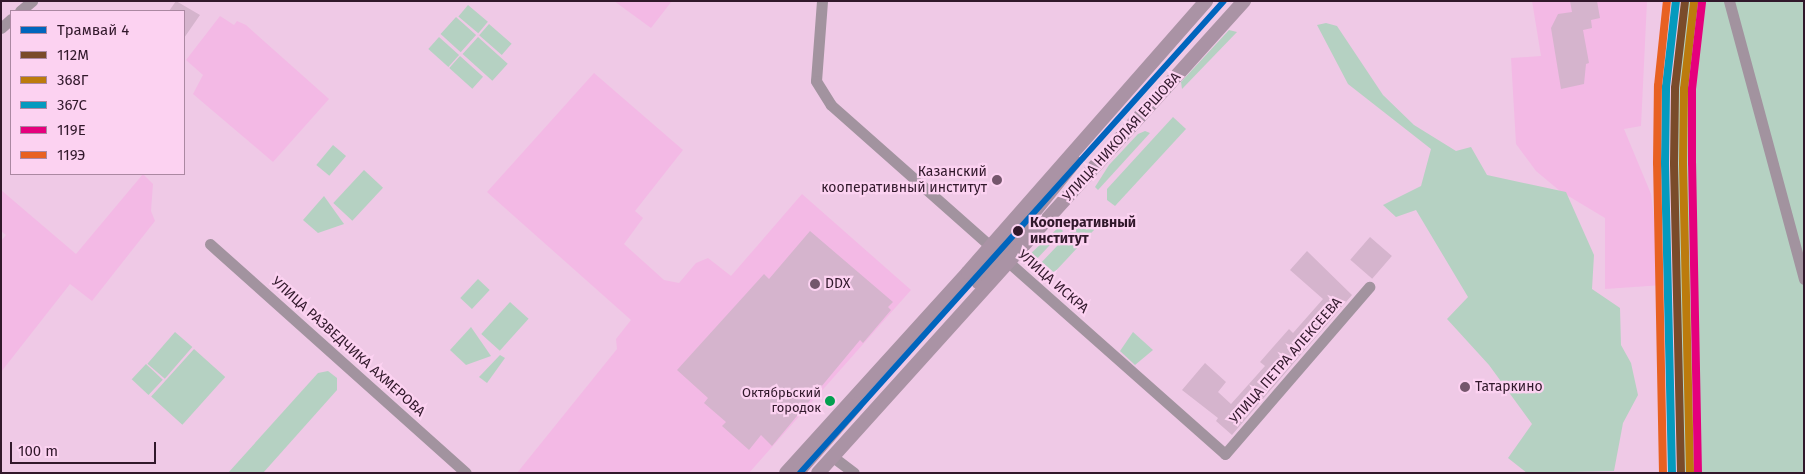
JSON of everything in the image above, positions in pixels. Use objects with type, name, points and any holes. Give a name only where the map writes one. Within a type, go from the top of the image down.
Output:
[{"type":"main road","name":"УЛИЦА НИКОЛАЯ ЕРШОВА","points":[[818,473],[907,371],[1112,109],[1206,1]]},
{"type":"main road","name":"УЛИЦА НИКОЛАЯ ЕРШОВА","points":[[786,473],[918,328],[999,255],[1064,201],[1244,1]]},
{"type":"main road","points":[[797,473],[816,455],[918,328]]},
{"type":"main road","points":[[808,473],[907,371]]},
{"type":"street","name":"УЛИЦА ИСКРА","points":[[822,1],[818,89],[840,115],[1225,454]]},
{"type":"street","points":[[1729,1],[1804,278]]},
{"type":"street","name":"УЛИЦА РАЗВЕДЧИКА АХМЕРОВА","points":[[210,244],[466,473]]},
{"type":"street","name":"УЛИЦА ПЕТРА АЛЕКСЕЕВА","points":[[1225,454],[1369,288]]},
{"type":"street","points":[[833,456],[854,473]]},
{"type":"shaded area","points":[[614,1],[672,1],[651,28]]},
{"type":"shaded area","points":[[1532,1],[1647,1],[1641,126],[1624,129],[1651,194],[1663,285],[1605,289],[1605,218],[1560,191],[1536,171],[1516,144],[1511,58],[1541,56]]},
{"type":"shaded area","points":[[220,16],[234,25],[237,21],[246,25],[329,99],[273,162],[193,94],[203,75],[186,60]]},
{"type":"shaded area","points":[[594,73],[683,150],[635,211],[643,218],[624,244],[664,280],[679,283],[696,263],[708,258],[731,276],[802,194],[911,290],[749,473],[517,473],[617,349],[616,339],[631,320],[487,192]]},
{"type":"shaded area","points":[[144,175],[153,184],[151,211],[155,221],[92,301],[70,284],[1,372],[1,241],[6,235],[1,231],[1,190],[76,254]]},
{"type":"green space","points":[[1685,1],[1804,1],[1804,473],[1681,473],[1674,163],[1675,88]]},
{"type":"green space","points":[[468,5],[488,22],[478,33],[458,16]]},
{"type":"green space","points":[[456,17],[476,35],[461,52],[441,34]]},
{"type":"green space","points":[[1326,23],[1337,26],[1383,95],[1414,125],[1456,151],[1471,147],[1487,175],[1566,192],[1594,255],[1592,289],[1620,308],[1621,345],[1631,363],[1638,395],[1623,423],[1614,471],[1527,473],[1508,458],[1532,424],[1489,365],[1447,319],[1468,297],[1416,210],[1396,217],[1383,205],[1421,186],[1431,149],[1348,84],[1317,25]]},
{"type":"green space","points":[[489,24],[512,44],[502,55],[479,35]]},
{"type":"green space","points":[[1229,30],[1237,32],[1182,89],[1181,82]]},
{"type":"green space","points":[[439,37],[459,55],[448,67],[428,49]]},
{"type":"green space","points":[[478,37],[508,64],[492,81],[463,54]]},
{"type":"green space","points":[[460,56],[483,77],[472,89],[449,68]]},
{"type":"green space","points":[[1173,117],[1186,129],[1115,206],[1107,200],[1107,189]]},
{"type":"green space","points":[[1145,131],[1150,133],[1098,190],[1095,187],[1109,165],[1138,134]]},
{"type":"green space","points":[[333,145],[346,156],[329,176],[316,165]]},
{"type":"green space","points":[[364,170],[383,188],[352,221],[333,203]]},
{"type":"green space","points":[[324,196],[344,224],[318,233],[303,220]]},
{"type":"green space","points":[[1086,222],[1094,230],[1050,277],[1038,266],[1078,224]]},
{"type":"green space","points":[[1059,227],[1063,231],[1034,262],[1028,256]]},
{"type":"green space","points":[[478,279],[490,290],[472,309],[460,298]]},
{"type":"green space","points":[[510,302],[529,319],[500,351],[481,334]]},
{"type":"green space","points":[[471,327],[491,356],[466,365],[450,350]]},
{"type":"green space","points":[[175,332],[192,347],[165,379],[147,364]]},
{"type":"green space","points":[[1133,332],[1153,350],[1135,365],[1120,351]]},
{"type":"green space","points":[[194,349],[225,377],[182,425],[151,397]]},
{"type":"green space","points":[[500,355],[505,358],[487,383],[479,377]]},
{"type":"green space","points":[[146,364],[163,380],[148,395],[132,379]]},
{"type":"green space","points":[[328,371],[337,378],[337,390],[263,473],[228,473],[318,373]]},
{"type":"building","points":[[176,1],[200,15],[185,37],[185,10],[170,10]]},
{"type":"building","points":[[1570,1],[1597,1],[1600,18],[1591,20],[1592,28],[1583,30],[1589,63],[1586,64],[1584,84],[1561,89],[1551,28],[1558,14],[1572,12]]},
{"type":"building","points":[[810,231],[893,302],[888,307],[891,310],[863,343],[860,340],[772,446],[761,435],[749,450],[722,426],[726,422],[704,403],[708,398],[677,370],[764,274],[769,279]]},
{"type":"building","points":[[1370,237],[1392,256],[1372,279],[1350,260]]},
{"type":"building","points":[[1307,251],[1352,295],[1232,435],[1216,421],[1218,418],[1182,390],[1205,363],[1226,382],[1218,392],[1231,404],[1265,366],[1260,362],[1289,329],[1293,333],[1323,299],[1290,270]]},
{"type":"tram line","name":"4","points":[[800,473],[1224,1]]},
{"type":"transit line","name":"119Э","points":[[1663,473],[1657,163],[1658,86],[1667,1]]},
{"type":"transit line","name":"367С","points":[[1672,473],[1665,163],[1666,87],[1676,1]]},
{"type":"transit line","name":"112М","points":[[1681,473],[1674,163],[1675,88],[1685,1]]},
{"type":"transit line","name":"368Г","points":[[1690,473],[1683,163],[1684,89],[1694,2]]},
{"type":"transit line","name":"119Е","points":[[1698,473],[1692,89],[1702,3]]},
{"type":"place","name":"Казанский кооперативный институт","points":[[997,180]]},
{"type":"place","name":"Кооперативный институт","points":[[1018,231]]},
{"type":"place","name":"DDX","points":[[815,284]]},
{"type":"place","name":"Татаркино","points":[[1465,387]]},
{"type":"place","name":"Октябрьский городок","points":[[830,401]]}]
